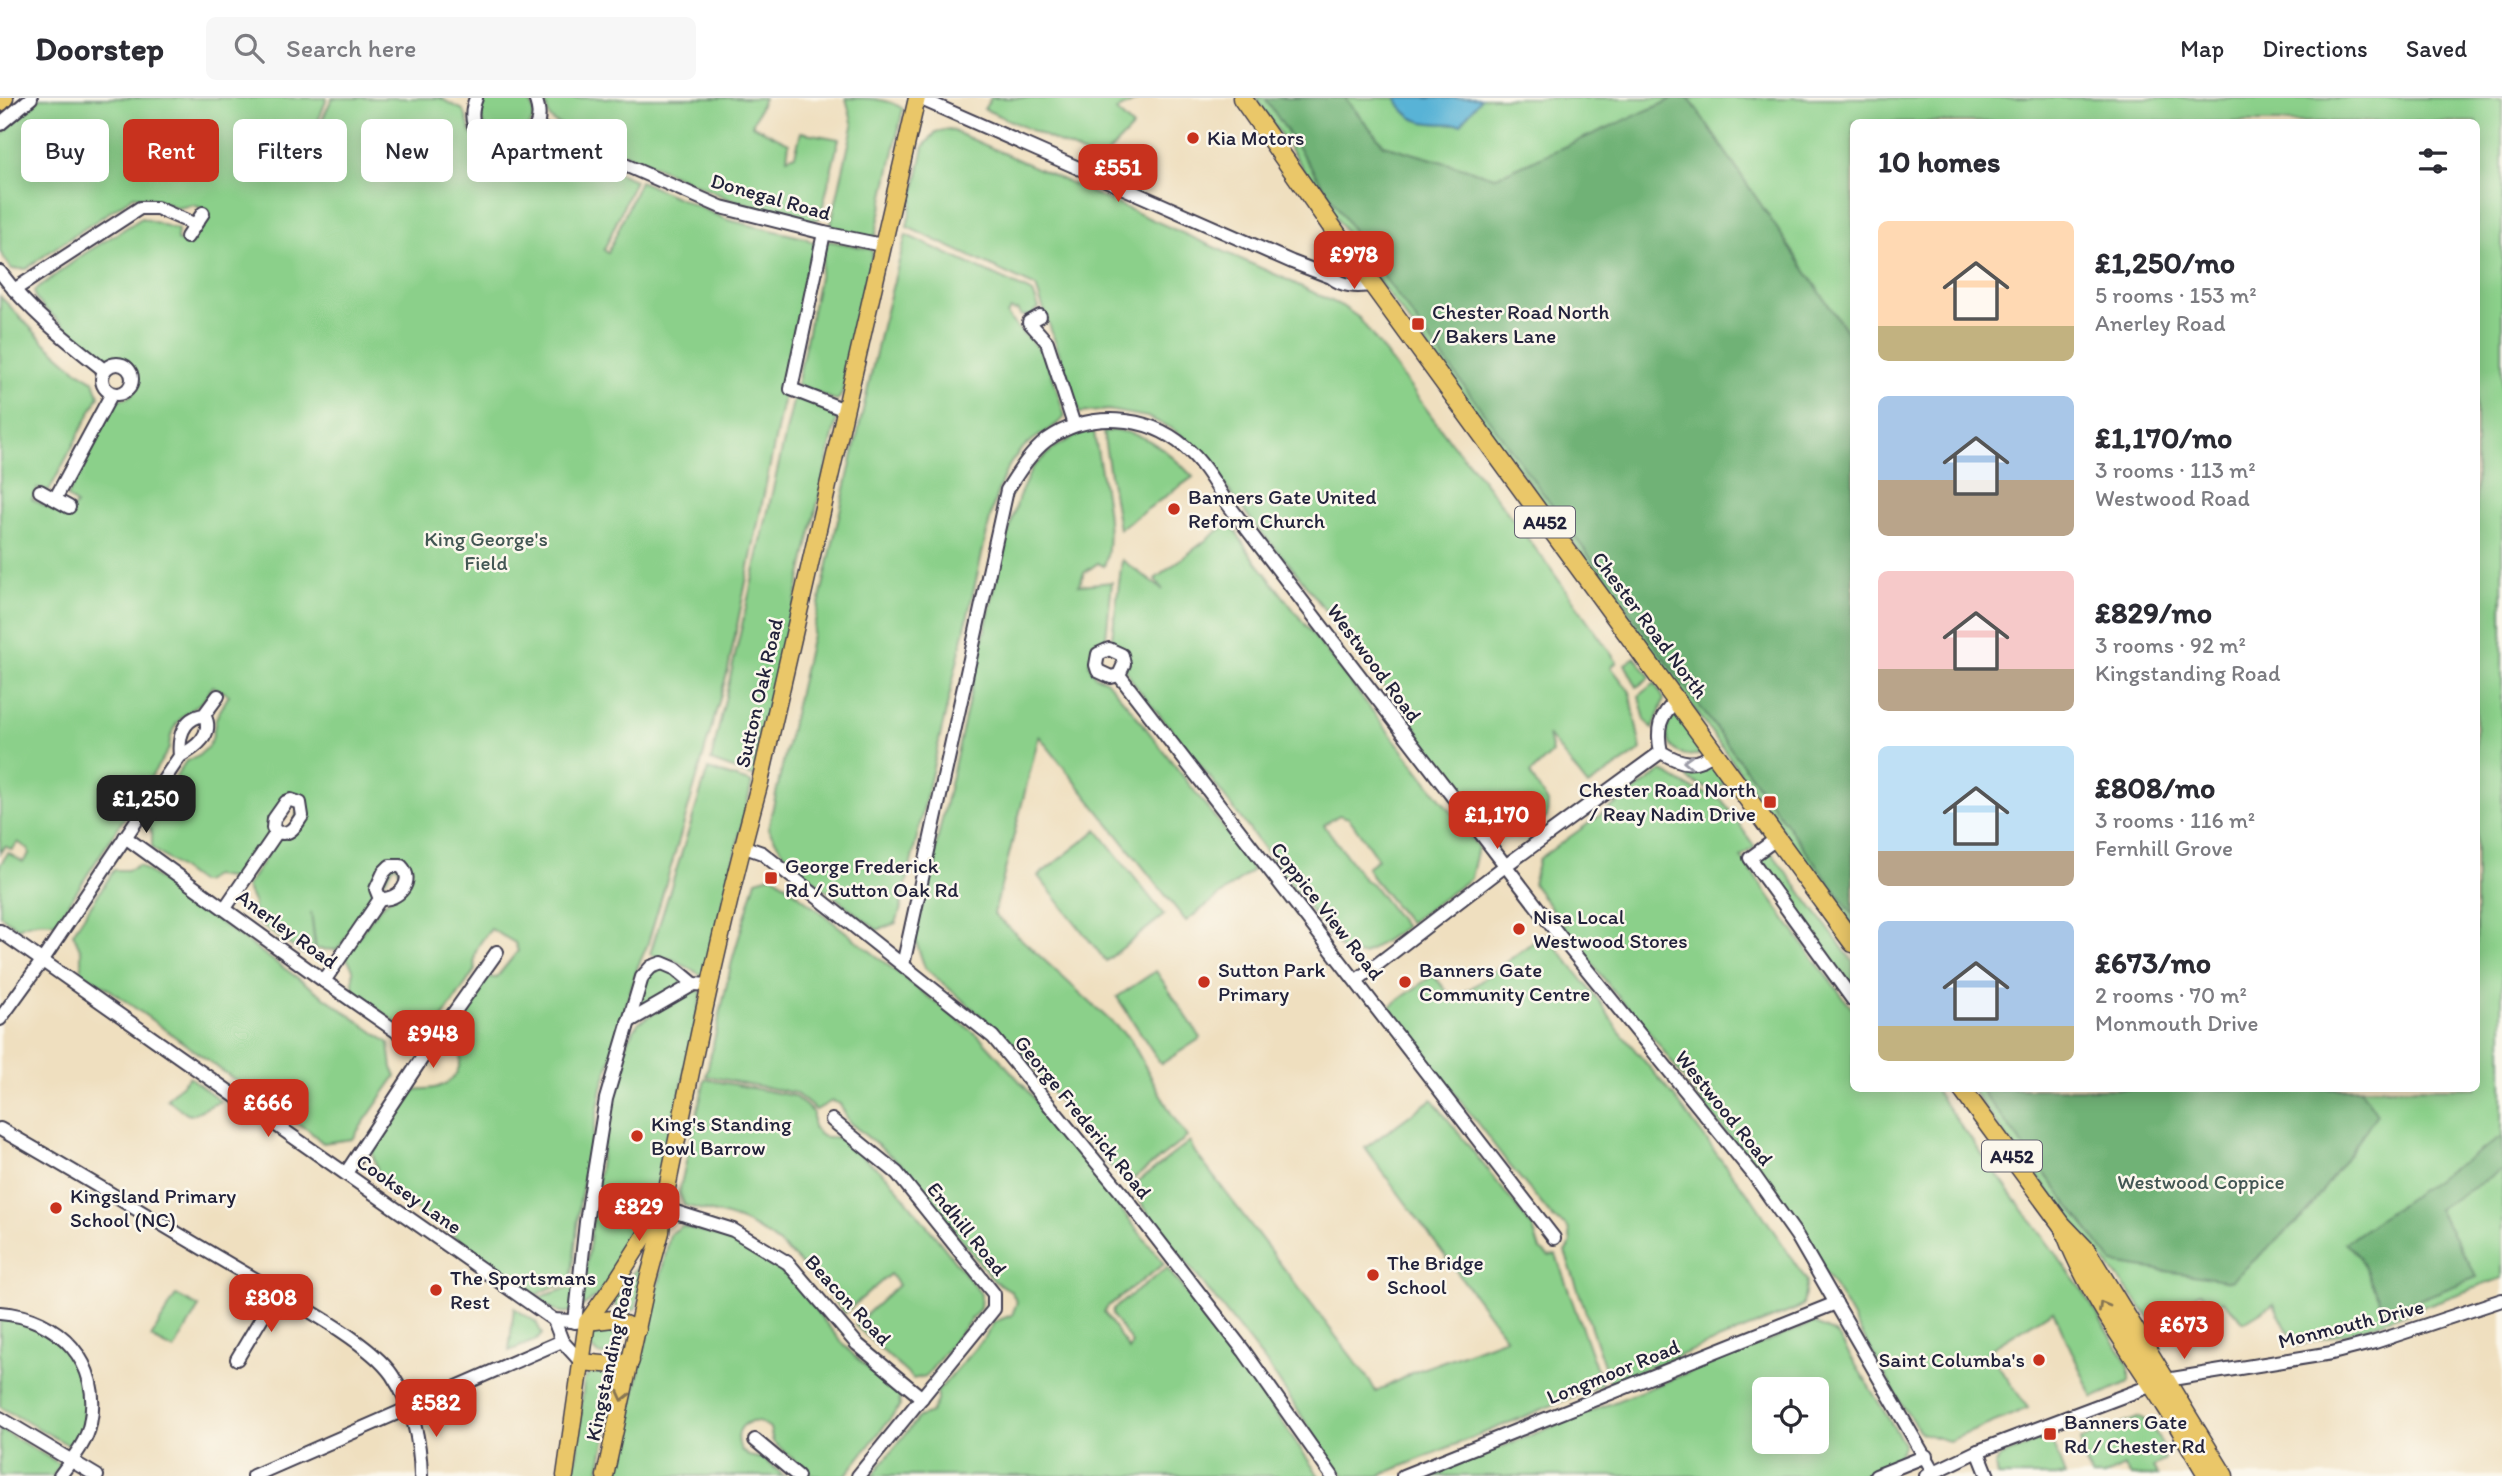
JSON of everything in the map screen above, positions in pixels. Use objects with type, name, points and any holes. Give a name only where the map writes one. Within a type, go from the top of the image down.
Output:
[{"type":"highway","points":[[0,102],[4,98]]},
{"type":"highway","name":"Chester Road North","points":[[1242,98],[1367,277],[1850,939]]},
{"type":"highway","name":"A452","points":[[1964,1092],[2062,1225],[2086,1250],[2158,1383],[2224,1476]]},
{"type":"highway","name":"A452","points":[[2158,1383],[2166,1406],[2207,1476]]},
{"type":"main road","name":"Sutton Oak Road","points":[[710,985],[742,846],[760,782],[918,98]]},
{"type":"main road","name":"Kingstanding Road","points":[[605,1476],[661,1232],[663,1208],[710,985]]},
{"type":"main road","name":"Kingstanding Road","points":[[565,1476],[581,1362],[581,1322],[615,1283],[663,1208]]},
{"type":"main road","points":[[581,1322],[612,1319],[638,1330]]},
{"type":"main road","points":[[581,1362],[614,1365],[631,1361]]},
{"type":"street","points":[[0,124],[31,98]]},
{"type":"street","points":[[535,98],[537,119]]},
{"type":"street","points":[[918,98],[1292,262],[1331,276],[1334,280],[1354,286],[1367,277]]},
{"type":"street","points":[[473,119],[474,99]]},
{"type":"street","name":"Donegal Road","points":[[627,165],[721,206],[882,245]]},
{"type":"street","points":[[14,290],[139,208],[157,208],[194,225]]},
{"type":"street","points":[[187,237],[203,214]]},
{"type":"street","points":[[824,233],[791,389],[845,410]]},
{"type":"street","points":[[0,272],[56,332],[104,370]]},
{"type":"street","points":[[1030,318],[1047,342],[1074,425]]},
{"type":"street","points":[[104,370],[118,364],[128,368],[133,379],[129,390],[111,395]]},
{"type":"street","points":[[104,370],[102,380],[111,395]]},
{"type":"street","points":[[55,499],[111,395]]},
{"type":"street","name":"Westwood Road","points":[[904,965],[1007,490],[1024,464],[1045,441],[1074,425],[1113,420],[1137,422],[1165,432],[1187,448],[1566,944],[1754,1175],[1797,1236],[1926,1456],[1930,1474]]},
{"type":"street","points":[[40,491],[69,507]]},
{"type":"street","name":"Coppice View Road","points":[[1119,676],[1357,980],[1554,1238]]},
{"type":"street","points":[[180,756],[180,737],[185,726],[195,716],[204,715],[218,696]]},
{"type":"street","points":[[1677,700],[1660,719],[1657,732],[1661,752],[1675,761],[1693,765],[1716,752]]},
{"type":"street","points":[[0,1019],[180,756],[197,746],[208,731],[208,722],[204,715]]},
{"type":"street","points":[[1357,980],[1661,752]]},
{"type":"street","points":[[225,908],[277,832]]},
{"type":"street","name":"Anerley Road","points":[[125,837],[426,1052]]},
{"type":"street","points":[[1776,839],[1750,858],[1850,996]]},
{"type":"street","name":"George Frederick Road","points":[[742,846],[762,853],[993,1037],[1121,1192],[1244,1351],[1332,1476]]},
{"type":"street","points":[[324,981],[380,899]]},
{"type":"street","name":"Cooksey Lane","points":[[0,931],[554,1320],[581,1322]]},
{"type":"street","points":[[346,1173],[426,1052],[498,952]]},
{"type":"street","name":"Kingstanding Road","points":[[581,1322],[586,1222],[606,1099],[642,976],[651,967],[662,963],[676,969],[694,984]]},
{"type":"street","points":[[628,1021],[694,984],[710,985]]},
{"type":"street","name":"Endhill Road","points":[[832,1120],[897,1173],[994,1294],[994,1309],[858,1476]]},
{"type":"street","points":[[0,1129],[277,1292],[377,1358],[393,1376],[408,1401],[420,1443],[421,1476]]},
{"type":"street","name":"Beacon Road","points":[[663,1208],[733,1230],[788,1263],[857,1344],[922,1398]]},
{"type":"street","points":[[237,1359],[277,1292]]},
{"type":"street","name":"Monmouth Drive","points":[[1930,1474],[1978,1451],[2064,1421],[2158,1383],[2332,1353],[2375,1342],[2502,1300]]},
{"type":"street","name":"Longmoor Road","points":[[1403,1476],[1836,1303]]},
{"type":"street","points":[[0,1313],[16,1314],[44,1325],[66,1339],[82,1357],[88,1372],[92,1400],[90,1425],[60,1476]]},
{"type":"street","points":[[554,1320],[562,1341],[581,1362]]},
{"type":"street","points":[[253,1476],[562,1341]]},
{"type":"street","points":[[0,1418],[97,1476]]},
{"type":"street","points":[[755,1440],[798,1476]]},
{"type":"street","points":[[1978,1451],[1989,1476]]},
{"type":"street","points":[[1876,1476],[1926,1456]]},
{"type":"green space","name":"King George's Field","points":[[40,98],[327,98],[319,119],[233,119],[233,182],[347,182],[347,119],[323,119],[332,98],[440,98],[463,110],[467,120],[467,182],[627,182],[627,177],[635,180],[604,250],[608,253],[640,181],[728,220],[805,238],[815,244],[728,670],[647,946],[638,966],[602,1088],[580,1200],[571,1284],[550,1288],[536,1295],[531,1294],[510,1276],[382,1185],[372,1152],[372,1148],[411,1091],[438,1087],[454,1077],[460,1061],[460,1052],[451,1027],[485,977],[496,978],[518,951],[515,943],[491,929],[477,948],[475,970],[439,1023],[427,1020],[401,1026],[353,991],[353,969],[345,955],[381,906],[405,887],[396,863],[337,950],[316,949],[311,912],[315,949],[303,954],[252,919],[254,904],[246,887],[278,839],[292,834],[300,799],[268,823],[269,833],[236,879],[213,876],[199,882],[152,848],[152,833],[147,822],[149,818],[186,761],[197,757],[208,747],[216,718],[229,695],[213,686],[203,700],[178,722],[169,749],[56,923],[37,922],[18,928],[0,915],[0,865],[8,853],[23,862],[29,854],[28,849],[18,842],[12,850],[5,846],[0,853],[0,296],[45,343],[75,369],[94,381],[99,396],[49,491],[38,488],[32,499],[67,518],[76,504],[67,497],[116,399],[126,398],[134,393],[136,376],[132,366],[120,362],[105,362],[44,308],[36,299],[34,291],[84,254],[142,218],[178,230],[177,240],[190,245],[209,215],[207,210],[193,205],[178,208],[148,197],[134,196],[26,269],[12,269],[0,252],[0,136]]},
{"type":"green space","points":[[487,98],[527,98],[534,110],[534,116],[533,119],[481,119]]},
{"type":"green space","points":[[544,98],[764,98],[752,125],[789,143],[787,158],[795,155],[801,132],[839,139],[820,218],[811,221],[729,199],[627,154],[627,119],[552,119]]},
{"type":"green space","points":[[846,98],[884,101],[903,109],[875,237],[872,238],[833,228],[831,224],[853,126]]},
{"type":"green space","points":[[991,98],[1141,98],[1116,111],[1133,127],[1100,161],[984,109]]},
{"type":"green space","points":[[1256,98],[2502,98],[2502,1278],[2367,1327],[2295,1346],[2274,1304],[2244,1322],[2223,1301],[2217,1305],[2200,1293],[2153,1322],[1973,1092],[2480,1092],[2480,119],[1850,119],[1850,923],[1560,524],[1375,276]]},
{"type":"green space","points":[[1265,98],[1345,98],[1384,145],[1495,177],[1675,98],[1689,98],[1850,337],[1850,911],[1381,273]]},
{"type":"green space","points":[[949,129],[1281,277],[1342,306],[1359,318],[1453,445],[1548,565],[1617,662],[1611,667],[1630,692],[1641,750],[1588,786],[1548,735],[1552,753],[1530,774],[1548,803],[1547,817],[1520,838],[1495,836],[1292,567],[1259,530],[1194,445],[1171,428],[1147,417],[1108,410],[1080,413],[1036,287],[907,227],[924,146],[936,132]]},
{"type":"green space","points":[[906,235],[1033,293],[1039,308],[1031,315],[1021,316],[1017,310],[1011,309],[1007,314],[1042,354],[1051,371],[1065,416],[1019,452],[998,490],[900,911],[896,923],[877,930],[789,861],[768,829],[882,326]]},
{"type":"green space","points":[[830,241],[870,249],[873,252],[842,394],[837,401],[797,385],[826,243]]},
{"type":"green space","points":[[794,397],[832,408],[837,418],[755,777],[711,761]]},
{"type":"green space","points":[[1116,430],[1139,436],[1159,446],[1193,477],[1119,529],[1103,432]]},
{"type":"green space","points":[[1083,432],[1094,432],[1106,500],[1109,536],[1104,566],[1098,563],[1084,573],[1079,585],[1112,582],[1105,646],[1092,654],[1089,664],[1095,676],[1106,680],[1131,709],[1253,870],[1186,921],[1039,736],[994,914],[1130,1039],[1187,1137],[1128,1183],[1108,1164],[1015,1045],[925,968],[915,939],[1001,559],[1019,496],[1032,468],[1055,447]]},
{"type":"green space","points":[[1230,522],[1248,551],[1478,847],[1471,878],[1409,923],[1372,877],[1367,867],[1378,859],[1349,818],[1339,815],[1324,825],[1364,879],[1372,884],[1405,927],[1363,955],[1345,953],[1330,936],[1202,767],[1134,684],[1111,645],[1122,560],[1163,590],[1155,579]]},
{"type":"green space","points":[[1635,657],[1650,677],[1637,687],[1625,664]]},
{"type":"green space","points":[[1655,683],[1664,699],[1653,729],[1645,720],[1639,696]]},
{"type":"green space","points":[[1676,712],[1705,751],[1686,755],[1672,746],[1667,730]]},
{"type":"green space","points":[[1709,764],[1716,767],[1726,781],[1715,792],[1689,780],[1683,767]]},
{"type":"green space","points":[[708,769],[752,783],[705,977],[672,959],[650,954]]},
{"type":"green space","points":[[1662,771],[1687,786],[1722,800],[1755,847],[1741,857],[1850,1006],[1850,1092],[1936,1092],[2083,1291],[2129,1366],[2129,1382],[2093,1398],[2053,1310],[1988,1351],[2028,1408],[1949,1441],[1921,1433],[1903,1407],[1845,1304],[1772,1189],[1705,1107],[1647,1029],[1613,991],[1533,884],[1539,859]]},
{"type":"green space","points":[[1097,830],[1164,915],[1106,961],[1038,876]]},
{"type":"green space","points":[[1769,849],[1850,958],[1850,989],[1758,863],[1758,855]]},
{"type":"green space","points":[[139,865],[389,1043],[392,1068],[396,1076],[352,1139],[323,1143],[307,1129],[81,972],[81,951],[73,933],[114,870],[128,870]]},
{"type":"green space","points":[[773,875],[981,1038],[1024,1086],[1164,1264],[1104,1312],[1129,1350],[1132,1343],[1112,1315],[1113,1309],[1167,1268],[1256,1384],[1319,1476],[872,1476],[919,1417],[931,1413],[937,1401],[937,1392],[986,1336],[994,1322],[1012,1315],[1017,1302],[1010,1290],[994,1281],[902,1165],[849,1122],[840,1104],[832,1101],[816,1110],[795,1093],[706,1076],[733,957],[756,880]]},
{"type":"green space","points":[[1545,933],[1751,1197],[1807,1281],[1803,1305],[1799,1308],[1610,1383],[1565,1252],[1571,1243],[1569,1230],[1554,1219],[1510,1166],[1389,1007],[1433,975],[1453,998],[1473,987]]},
{"type":"green space","points":[[666,967],[685,983],[640,1007],[649,973]]},
{"type":"green space","points":[[1156,971],[1201,1038],[1161,1064],[1117,997]]},
{"type":"green space","points":[[694,990],[702,991],[657,1205],[640,1241],[597,1296],[581,1307],[601,1158],[612,1100],[628,1039],[639,1022]]},
{"type":"green space","points":[[189,1077],[221,1101],[191,1115],[167,1099]]},
{"type":"green space","points":[[705,1079],[794,1096],[813,1112],[813,1128],[820,1135],[839,1138],[889,1178],[981,1294],[980,1308],[926,1376],[913,1379],[855,1325],[898,1285],[890,1274],[845,1313],[788,1251],[761,1231],[731,1217],[684,1205],[679,1193]]},
{"type":"green space","name":"Westwood Coppice","points":[[1982,1092],[2362,1092],[2377,1114],[2306,1214],[2231,1281],[2113,1263]]},
{"type":"green space","points":[[1432,1099],[1533,1228],[1540,1250],[1549,1256],[1556,1255],[1602,1385],[1378,1476],[1346,1476],[1333,1464],[1270,1368],[1152,1219],[1131,1187],[1190,1141],[1194,1151],[1376,1392],[1414,1372],[1506,1338],[1365,1148]]},
{"type":"green space","points":[[2502,1137],[2502,1170],[2438,1209],[2477,1277],[2385,1313],[2360,1257],[2345,1243],[2439,1177]]},
{"type":"green space","points":[[682,1226],[737,1242],[768,1259],[793,1282],[853,1354],[899,1395],[900,1406],[845,1476],[813,1476],[773,1442],[770,1428],[749,1422],[738,1435],[741,1450],[749,1456],[764,1459],[784,1476],[616,1476],[670,1234]]},
{"type":"green space","points":[[641,1263],[645,1264],[636,1308],[629,1312],[620,1311],[614,1304],[615,1294]]},
{"type":"green space","points":[[575,1286],[573,1311],[558,1311],[536,1298]]},
{"type":"green space","points":[[176,1295],[199,1307],[174,1350],[151,1338]]},
{"type":"green space","points":[[514,1308],[536,1322],[542,1334],[537,1340],[509,1351]]},
{"type":"green space","points":[[0,1316],[23,1319],[54,1336],[73,1356],[82,1375],[86,1410],[83,1427],[72,1447],[0,1407]]},
{"type":"green space","points":[[1813,1323],[1837,1334],[1904,1444],[1896,1462],[1861,1476],[1428,1476]]},
{"type":"green space","points":[[604,1327],[614,1331],[618,1341],[614,1351],[604,1355],[594,1351],[590,1341],[594,1331]]},
{"type":"green space","points":[[601,1371],[611,1374],[617,1382],[598,1476],[572,1476],[577,1454],[584,1379]]},
{"type":"green space","points":[[2140,1417],[2153,1429],[2162,1447],[2165,1459],[2153,1468],[2158,1476],[2131,1476],[2124,1466],[2104,1476],[2092,1476],[2084,1460],[2080,1440]]},
{"type":"green space","points":[[0,1429],[58,1463],[53,1476],[0,1476]]},
{"type":"green space","points":[[2050,1436],[2065,1476],[1997,1476],[1995,1465],[2000,1457]]},
{"type":"water","points":[[1396,98],[1481,98],[1461,124],[1432,123],[1415,119],[1401,108]]},
{"type":"place","name":"Kia Motors","points":[[1193,138]]},
{"type":"place","name":"Chester Road North / Bakers Lane","points":[[1418,324]]},
{"type":"place","name":"Banners Gate United Reform Church","points":[[1174,509]]},
{"type":"place","name":"Chester Road North / Reay Nadin Drive","points":[[1770,802]]},
{"type":"place","name":"George Frederick Rd / Sutton Oak Rd","points":[[771,878]]},
{"type":"place","name":"Nisa Local Westwood Stores","points":[[1519,929]]},
{"type":"place","name":"Sutton Park Primary","points":[[1204,982]]},
{"type":"place","name":"Banners Gate Community Centre","points":[[1405,982]]},
{"type":"place","name":"King's Standing Bowl Barrow","points":[[637,1136]]},
{"type":"place","name":"Kingsland Primary School (NC)","points":[[56,1208]]},
{"type":"place","name":"The Bridge School","points":[[1373,1275]]},
{"type":"place","name":"The Sportsmans Rest","points":[[436,1290]]},
{"type":"place","name":"Saint Columba's","points":[[2039,1360]]},
{"type":"place","name":"Banners Gate Rd / Chester Rd","points":[[2050,1434]]}]
